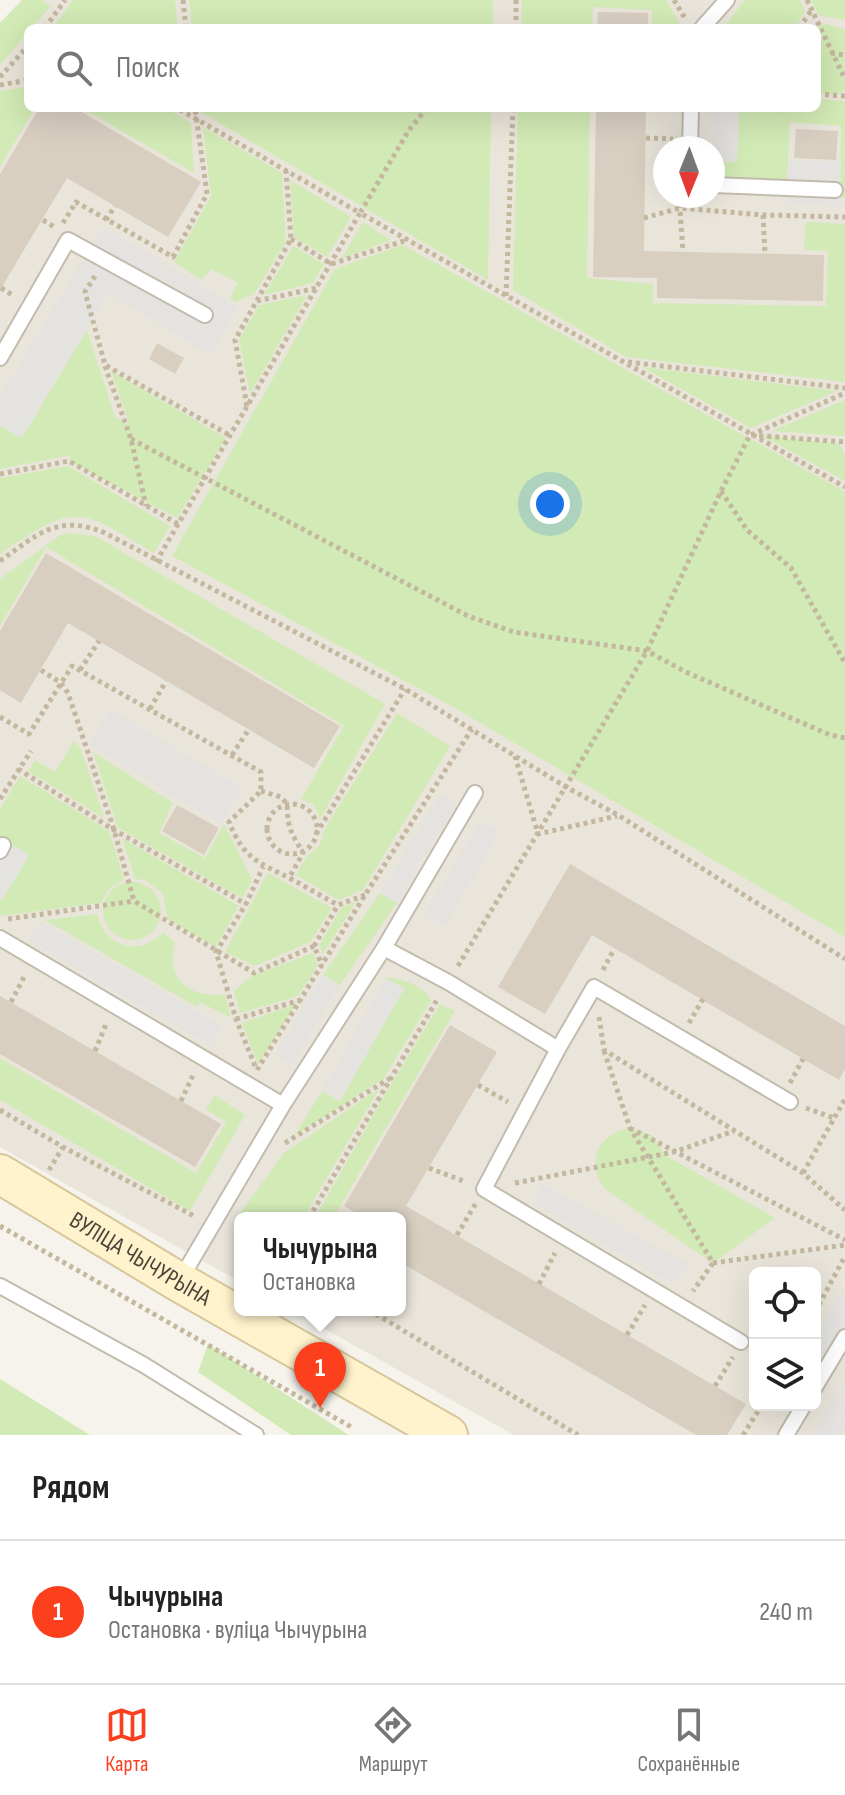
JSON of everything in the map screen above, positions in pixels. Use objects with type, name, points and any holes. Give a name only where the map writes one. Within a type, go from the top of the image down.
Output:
[{"type":"main road","name":"ВУЛІЦА ЧЫЧУРЫНА","points":[[0,1174],[234,1313]]},
{"type":"main road","name":"ВУЛІЦА ЧЫЧУРЫНА","points":[[239,1316],[448,1435]]},
{"type":"lane","points":[[697,24],[727,0]]},
{"type":"lane","points":[[686,136],[690,112]]},
{"type":"lane","points":[[725,185],[835,190]]},
{"type":"lane","points":[[0,358],[68,240],[205,315]]},
{"type":"lane","points":[[179,1282],[283,1105],[384,948],[475,793]]},
{"type":"lane","points":[[0,938],[283,1105]]},
{"type":"lane","points":[[384,948],[448,982],[558,1049]]},
{"type":"lane","points":[[741,1342],[484,1189],[594,987],[790,1102]]},
{"type":"lane","points":[[0,1286],[144,1365],[256,1435]]},
{"type":"lane","points":[[821,1377],[845,1337]]},
{"type":"lane","points":[[786,1435],[800,1411]]},
{"type":"path","points":[[48,24],[65,0]]},
{"type":"path","points":[[183,0],[186,24]]},
{"type":"path","points":[[516,0],[516,24]]},
{"type":"path","points":[[674,0],[693,24]]},
{"type":"path","points":[[807,0],[818,24]]},
{"type":"path","points":[[802,24],[812,10]]},
{"type":"path","points":[[821,30],[845,79]]},
{"type":"path","points":[[0,77],[24,50]]},
{"type":"path","points":[[831,53],[845,55]]},
{"type":"path","points":[[0,85],[24,81]]},
{"type":"path","points":[[821,94],[845,96]]},
{"type":"path","points":[[184,112],[845,487]]},
{"type":"path","points":[[115,206],[106,220],[173,257],[207,194],[196,112]]},
{"type":"path","points":[[156,562],[409,130],[424,112]]},
{"type":"path","points":[[506,296],[513,112]]},
{"type":"path","points":[[646,138],[653,139]]},
{"type":"path","points":[[247,406],[235,340],[291,239],[286,170]]},
{"type":"path","points":[[680,208],[683,252]]},
{"type":"path","points":[[644,218],[680,208],[763,215],[845,217]]},
{"type":"path","points":[[763,215],[765,253]]},
{"type":"path","points":[[291,239],[331,264],[405,240]]},
{"type":"path","points":[[104,260],[85,292],[105,365],[131,439],[146,507]]},
{"type":"path","points":[[1,288],[19,299]]},
{"type":"path","points":[[257,301],[318,288]]},
{"type":"path","points":[[622,361],[845,391]]},
{"type":"path","points":[[105,365],[231,436]]},
{"type":"path","points":[[312,1212],[647,651],[750,435],[845,391]]},
{"type":"path","points":[[750,435],[845,442]]},
{"type":"path","points":[[131,439],[468,616],[514,632],[647,651],[686,672],[830,735],[845,738]]},
{"type":"path","points":[[0,474],[69,461],[178,524]]},
{"type":"path","points":[[721,491],[747,530],[791,568],[845,663]]},
{"type":"path","points":[[0,561],[38,533],[63,524],[82,524],[103,532],[405,689],[618,815],[845,959]]},
{"type":"path","points":[[80,670],[99,641]]},
{"type":"path","points":[[0,717],[29,734],[72,666],[80,670],[261,772],[261,791],[229,822],[237,843],[263,867],[338,905]]},
{"type":"path","points":[[41,670],[61,683],[68,693],[114,830],[134,901]]},
{"type":"path","points":[[150,709],[166,681]]},
{"type":"path","points":[[289,878],[405,689]]},
{"type":"path","points":[[232,755],[249,729]]},
{"type":"path","points":[[263,867],[246,904],[216,952],[236,1019],[257,1071],[472,729]]},
{"type":"path","points":[[0,799],[31,751]]},
{"type":"path","points":[[514,755],[538,834]]},
{"type":"path","points":[[18,769],[114,830],[246,904]]},
{"type":"path","points":[[261,791],[281,797],[287,804],[292,834],[303,853]]},
{"type":"path","points":[[303,853],[284,853],[271,844],[266,828],[273,813],[287,804],[295,804],[310,812],[316,834]]},
{"type":"path","points":[[538,834],[618,815]]},
{"type":"path","points":[[0,920],[134,901],[254,973],[314,946],[338,905],[365,895]]},
{"type":"path","points":[[314,946],[322,965]]},
{"type":"path","points":[[11,1002],[27,971]]},
{"type":"path","points":[[594,987],[604,1050],[630,1128],[713,1263]]},
{"type":"path","points":[[236,1019],[302,1000]]},
{"type":"path","points":[[95,1051],[108,1019],[121,1026]]},
{"type":"path","points":[[604,1050],[803,1173],[845,1210]]},
{"type":"path","points":[[181,1101],[196,1070],[207,1076]]},
{"type":"path","points":[[246,1168],[390,1079]]},
{"type":"path","points":[[478,1085],[525,1112]]},
{"type":"path","points":[[803,1173],[845,1099]]},
{"type":"path","points":[[790,1102],[835,1119]]},
{"type":"path","points":[[0,1110],[63,1147],[212,1225]]},
{"type":"path","points":[[630,1128],[845,1243]]},
{"type":"path","points":[[429,1168],[484,1189],[648,1159],[735,1131]]},
{"type":"path","points":[[457,1235],[484,1189]]},
{"type":"path","points":[[196,1218],[203,1206]]},
{"type":"path","points":[[0,1226],[353,1428]]},
{"type":"path","points":[[539,1284],[565,1236]]},
{"type":"path","points":[[683,1306],[713,1263],[845,1243]]},
{"type":"path","points":[[821,1302],[845,1256]]},
{"type":"path","points":[[627,1335],[654,1289]]},
{"type":"path","points":[[379,1316],[578,1435]]},
{"type":"path","points":[[715,1386],[741,1342]]},
{"type":"path","points":[[743,1435],[758,1411]]},
{"type":"shaded area","points":[[22,0],[845,0],[845,1435],[514,1435],[302,1316],[406,1316],[406,1212],[234,1212],[234,1279],[0,1147],[0,23]]},
{"type":"shaded area","points":[[713,112],[739,112],[737,162],[725,162],[725,136],[713,136]]},
{"type":"shaded area","points":[[788,160],[841,162],[840,207],[787,204]]},
{"type":"shaded area","points":[[103,226],[239,308],[210,355],[109,294],[21,438],[0,426],[0,396]]},
{"type":"shaded area","points":[[110,709],[243,788],[221,824],[89,745]]},
{"type":"shaded area","points":[[441,793],[457,803],[397,903],[380,893]]},
{"type":"shaded area","points":[[481,820],[500,832],[444,927],[424,915]]},
{"type":"shaded area","points":[[0,838],[29,855],[2,900],[0,899]]},
{"type":"shaded area","points":[[40,921],[223,1026],[211,1046],[28,941]]},
{"type":"shaded area","points":[[323,975],[340,985],[292,1065],[275,1055]]},
{"type":"shaded area","points":[[385,978],[404,989],[340,1101],[322,1091]]},
{"type":"shaded area","points":[[543,1184],[689,1264],[672,1284],[533,1203]]},
{"type":"shaded area","points":[[845,1289],[845,1324],[821,1367],[821,1327]]},
{"type":"shaded area","points":[[845,1379],[845,1428],[841,1435],[811,1435]]},
{"type":"green space","points":[[22,0],[43,0],[50,7],[35,24],[24,24],[24,37],[0,65],[0,23]]},
{"type":"green space","points":[[73,0],[175,0],[178,24],[55,24]]},
{"type":"green space","points":[[189,0],[493,0],[493,24],[192,24]]},
{"type":"green space","points":[[522,0],[666,0],[680,24],[652,24],[652,10],[593,7],[592,24],[521,24]]},
{"type":"green space","points":[[745,0],[800,0],[805,12],[797,24],[726,24]]},
{"type":"green space","points":[[811,0],[845,0],[845,20],[818,15]]},
{"type":"green space","points":[[827,24],[845,29],[845,91],[835,95],[821,93],[821,26]]},
{"type":"green space","points":[[24,88],[24,112],[33,112],[0,167],[0,91]]},
{"type":"green space","points":[[821,99],[845,101],[845,198],[840,198],[841,126],[790,122],[787,183],[726,180],[725,162],[737,162],[739,112],[821,112]]},
{"type":"green space","points":[[89,112],[173,112],[191,123],[194,173]]},
{"type":"green space","points":[[491,112],[488,280],[202,113]]},
{"type":"green space","points":[[518,112],[590,112],[587,278],[653,284],[653,303],[826,306],[828,251],[804,250],[806,222],[845,224],[845,382],[626,357],[513,290]]},
{"type":"green space","points":[[203,127],[282,173],[286,242],[254,294],[235,302],[230,298],[238,283],[212,269],[201,280],[174,262],[211,196]]},
{"type":"green space","points":[[290,180],[351,217],[327,257],[294,237]]},
{"type":"green space","points":[[363,222],[391,240],[341,259]]},
{"type":"green space","points":[[403,245],[845,492],[845,937],[448,704],[172,556],[335,269]]},
{"type":"green space","points":[[293,246],[324,264],[313,283],[264,295]]},
{"type":"green space","points":[[307,295],[250,394],[239,340],[259,305]]},
{"type":"green space","points":[[87,330],[115,417],[130,426],[111,371],[226,438],[177,518],[69,461],[71,455],[0,469],[0,426],[22,438]]},
{"type":"green space","points":[[642,367],[837,391],[751,428]]},
{"type":"green space","points":[[845,400],[845,436],[772,431]]},
{"type":"green space","points":[[761,435],[839,444],[845,454],[845,481]]},
{"type":"green space","points":[[68,466],[170,526],[154,553],[108,526],[77,517],[45,525],[0,554],[0,478]]},
{"type":"green space","points":[[67,533],[95,536],[385,704],[320,819],[313,804],[301,799],[344,726],[46,547],[0,626],[0,579],[59,536]]},
{"type":"green space","points":[[397,713],[450,746],[363,890],[338,900],[296,875],[307,856],[320,845],[324,830]]},
{"type":"green space","points":[[74,741],[80,747],[104,818],[28,771],[35,760],[55,772]]},
{"type":"green space","points":[[93,752],[173,803],[159,833],[205,858],[224,824],[252,880],[242,898],[118,828]]},
{"type":"green space","points":[[20,776],[109,831],[124,879],[108,890],[101,903],[0,916],[0,899],[29,855],[0,838],[0,809]]},
{"type":"green space","points":[[122,838],[239,906],[215,947],[167,918],[163,894],[145,880],[135,879]]},
{"type":"green space","points":[[268,873],[332,908],[310,942],[255,966],[225,952]]},
{"type":"green space","points":[[132,882],[153,890],[161,911],[153,932],[132,940],[111,932],[103,911],[111,890]]},
{"type":"green space","points":[[380,893],[397,903],[340,985],[323,975]]},
{"type":"green space","points":[[356,902],[323,954],[319,945],[342,907]]},
{"type":"green space","points":[[98,914],[106,934],[125,945],[143,945],[163,933],[175,942],[173,956],[177,977],[191,990],[225,995],[231,1018],[200,1002],[197,1007],[45,920]]},
{"type":"green space","points":[[313,953],[318,965],[298,996],[240,1013],[234,991],[251,976]]},
{"type":"green space","points":[[385,978],[412,984],[424,991],[431,1001],[383,1079],[294,1136],[322,1091],[340,1101],[404,988]]},
{"type":"green space","points":[[296,1004],[258,1064],[242,1023]]},
{"type":"green space","points":[[440,1004],[455,1011],[337,1212],[318,1212]]},
{"type":"green space","points":[[0,1058],[196,1173],[226,1122],[206,1109],[215,1095],[245,1115],[190,1211],[0,1100]]},
{"type":"green space","points":[[380,1088],[307,1212],[241,1212],[284,1153]]},
{"type":"green space","points":[[630,1128],[652,1135],[665,1155],[775,1218],[713,1263],[606,1190],[596,1170],[598,1152],[609,1137]]},
{"type":"green space","points":[[208,1344],[349,1435],[291,1435],[198,1372]]},
{"type":"green space","points":[[0,1379],[90,1435],[0,1435]]},
{"type":"building","points":[[598,12],[648,13],[648,24],[597,24]]},
{"type":"building","points":[[37,112],[82,112],[201,182],[168,237],[67,178],[0,290],[0,174]]},
{"type":"building","points":[[596,112],[646,112],[644,251],[824,255],[823,301],[657,298],[657,278],[593,277]]},
{"type":"building","points":[[796,129],[838,131],[836,160],[794,158]]},
{"type":"building","points":[[157,343],[184,358],[175,374],[149,359]]},
{"type":"building","points":[[46,553],[340,726],[314,768],[68,623],[21,703],[0,690],[0,631]]},
{"type":"building","points":[[177,805],[219,828],[204,855],[162,831]]},
{"type":"building","points":[[570,864],[845,1026],[845,1069],[839,1080],[592,935],[545,1014],[498,987]]},
{"type":"building","points":[[0,996],[221,1124],[195,1167],[0,1054]]},
{"type":"building","points":[[450,1025],[497,1052],[406,1206],[746,1404],[727,1435],[696,1435],[406,1266],[406,1212],[354,1212],[344,1206]]},
{"type":"place","name":"Чычурына","points":[[320,1408]]}]
